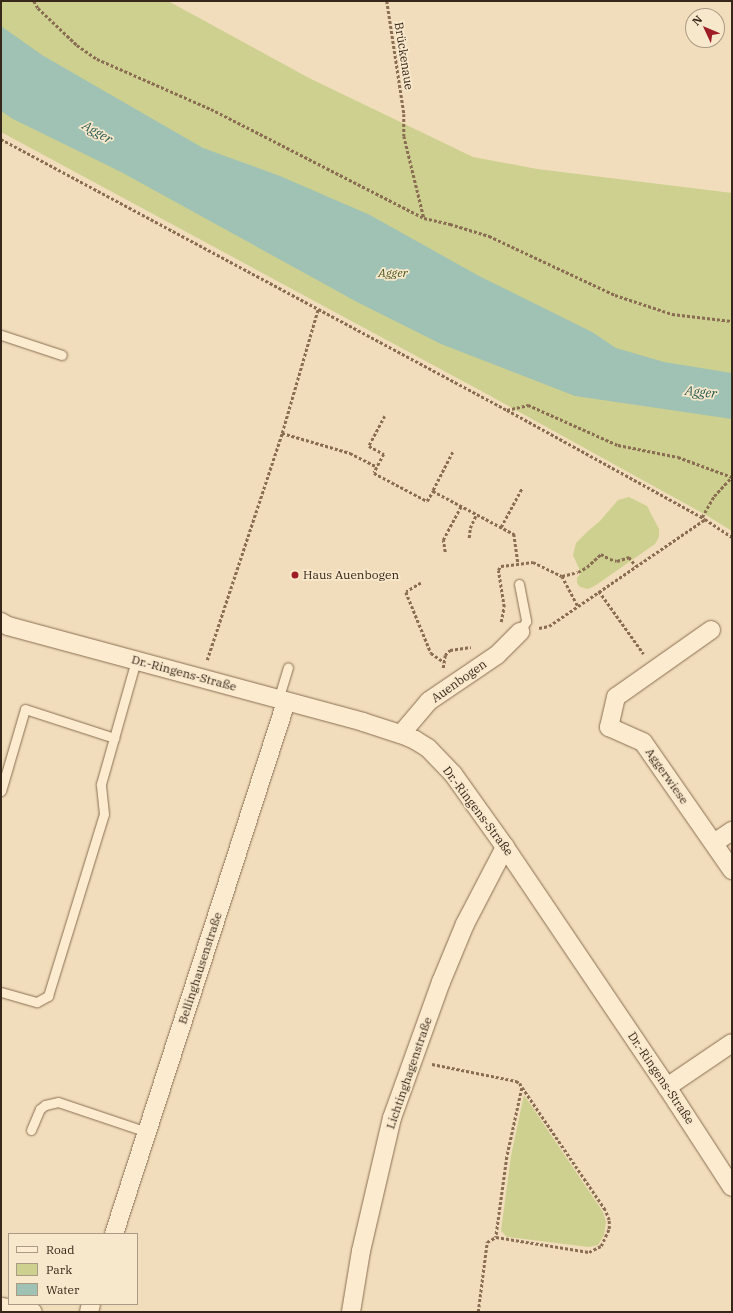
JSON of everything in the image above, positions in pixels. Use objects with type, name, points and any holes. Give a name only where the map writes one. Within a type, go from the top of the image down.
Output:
[{"type":"street","name":"Dr.-Ringens-Straße","points":[[1,622],[8,626],[401,734],[428,748],[453,774],[505,847],[667,1087],[732,1187]]},
{"type":"street","name":"Aggerwiese","points":[[711,630],[616,697],[609,727],[643,742],[732,870]]},
{"type":"street","name":"Auenbogen","points":[[401,734],[429,702],[497,655],[520,632]]},
{"type":"street","name":"Bellinghausenstraße","points":[[114,1233],[282,701]]},
{"type":"street","points":[[714,843],[732,831]]},
{"type":"street","name":"Lichtinghagenstraße","points":[[352,1312],[361,1251],[392,1118],[441,982],[465,924],[505,847]]},
{"type":"street","points":[[667,1087],[732,1043]]},
{"type":"street","points":[[1,1307],[33,1312]]},
{"type":"lane","points":[[1,335],[62,355]]},
{"type":"lane","points":[[519,584],[526,621],[520,632]]},
{"type":"lane","points":[[1,992],[37,1002],[48,996],[104,814],[101,784],[136,660]]},
{"type":"lane","points":[[282,701],[288,667]]},
{"type":"lane","points":[[1,791],[25,708],[114,738]]},
{"type":"lane","points":[[31,1130],[40,1109],[45,1105],[58,1102],[147,1132]]},
{"type":"path","points":[[34,1],[38,8],[77,45],[97,59],[211,109],[424,218],[489,236],[615,295],[672,314],[732,320]]},
{"type":"path","name":"Brückenaue","points":[[387,1],[404,114],[404,136],[424,218]]},
{"type":"path","points":[[1,138],[507,410],[702,517],[732,537]]},
{"type":"path","points":[[201,678],[282,432],[318,309]]},
{"type":"path","points":[[507,410],[528,405],[618,445],[678,457],[732,477],[714,496],[702,517]]},
{"type":"path","points":[[385,416],[369,446],[384,454],[374,473],[427,501],[454,452]]},
{"type":"path","points":[[282,432],[350,453],[377,467]]},
{"type":"path","points":[[501,527],[522,488]]},
{"type":"path","points":[[432,491],[514,534],[518,563]]},
{"type":"path","points":[[445,552],[443,540],[461,506]]},
{"type":"path","points":[[469,538],[470,528],[476,515]]},
{"type":"path","points":[[520,632],[549,626],[705,519]]},
{"type":"path","points":[[562,576],[578,606]]},
{"type":"path","points":[[421,583],[406,592],[431,653],[444,662]]},
{"type":"path","points":[[599,591],[654,669]]},
{"type":"path","points":[[412,1061],[520,1083],[604,1210],[609,1220],[609,1229],[601,1246],[590,1252],[496,1237],[486,1242],[478,1312]]},
{"type":"path","points":[[496,1237],[507,1156],[522,1088]]},
{"type":"green space","points":[[1,1],[168,1],[309,78],[473,157],[537,169],[732,193],[732,531],[706,515],[485,393],[1,132]]},
{"type":"green space","points":[[629,497],[647,506],[659,529],[659,537],[655,544],[596,585],[588,589],[580,587],[577,583],[577,578],[581,573],[573,555],[576,543],[600,521],[618,500]]},
{"type":"green space","points":[[524,1095],[603,1212],[606,1222],[604,1235],[598,1245],[589,1247],[507,1237],[501,1231],[511,1156]]},
{"type":"water","name":"Agger","points":[[1,26],[42,55],[203,148],[280,176],[370,215],[479,276],[592,332],[616,348],[664,362],[732,373],[732,419],[575,396],[441,344],[357,302],[121,172],[13,119],[1,111]]},
{"type":"place","name":"Haus Auenbogen","points":[[295,575]]}]
